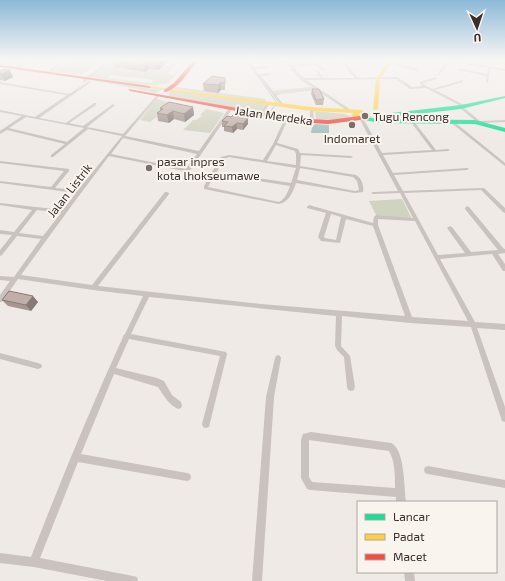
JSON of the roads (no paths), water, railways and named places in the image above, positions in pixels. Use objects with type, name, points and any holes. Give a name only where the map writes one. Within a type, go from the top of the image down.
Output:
[{"type":"main road","name":"Jalan Merdeka","points":[[141,87],[364,115]]},
{"type":"main road","name":"Jalan Merdeka","points":[[151,87],[166,90],[230,109],[286,119],[344,121],[364,115]]},
{"type":"main road","points":[[166,90],[170,87]]},
{"type":"main road","points":[[364,115],[375,87]]},
{"type":"main road","points":[[409,119],[505,97]]},
{"type":"main road","points":[[364,115],[385,114],[392,118]]},
{"type":"main road","points":[[364,115],[369,120],[392,118],[479,122],[505,130]]},
{"type":"street","points":[[26,87],[70,94]]},
{"type":"street","points":[[36,118],[79,87]]},
{"type":"street","points":[[268,87],[281,105]]},
{"type":"street","points":[[316,87],[364,115],[381,154],[473,324],[505,418]]},
{"type":"street","points":[[428,87],[462,106],[479,122],[505,121]]},
{"type":"street","points":[[433,90],[442,87]]},
{"type":"street","name":"Jalan Listrik","points":[[0,300],[44,238],[123,136],[166,90]]},
{"type":"street","points":[[265,116],[270,103]]},
{"type":"street","points":[[66,124],[95,104]]},
{"type":"street","points":[[52,156],[113,105]]},
{"type":"street","points":[[109,155],[185,171],[189,170],[230,109]]},
{"type":"street","points":[[312,109],[312,121]]},
{"type":"street","points":[[0,110],[86,127],[200,153]]},
{"type":"street","points":[[0,133],[25,116]]},
{"type":"street","points":[[496,121],[505,116]]},
{"type":"street","points":[[266,161],[286,119]]},
{"type":"street","points":[[409,119],[434,150]]},
{"type":"street","points":[[451,121],[505,165]]},
{"type":"street","points":[[7,129],[68,143]]},
{"type":"street","points":[[219,165],[224,156],[266,161],[298,166],[357,176],[361,191],[356,192],[293,183],[214,172],[206,186],[209,189],[279,203],[286,200],[293,183],[298,166],[299,154],[297,150],[275,144]]},
{"type":"street","points":[[381,154],[448,150]]},
{"type":"street","points":[[299,154],[351,156]]},
{"type":"street","points":[[0,162],[66,170],[52,189]]},
{"type":"street","points":[[392,174],[467,169]]},
{"type":"street","points":[[0,182],[80,192]]},
{"type":"street","points":[[373,193],[482,189],[496,200],[505,211]]},
{"type":"street","points":[[93,288],[167,193]]},
{"type":"street","points":[[0,204],[64,212]]},
{"type":"street","points":[[309,207],[375,225]]},
{"type":"street","points":[[0,254],[36,208]]},
{"type":"street","points":[[467,208],[503,251]]},
{"type":"street","points":[[329,212],[321,237],[322,240],[338,242],[344,216]]},
{"type":"street","points":[[410,320],[375,225],[376,217],[417,220]]},
{"type":"street","points":[[450,228],[469,254]]},
{"type":"street","points":[[0,232],[44,238]]},
{"type":"street","points":[[436,257],[503,251]]},
{"type":"street","points":[[494,252],[505,269]]},
{"type":"street","points":[[0,278],[16,278],[93,288],[339,314],[505,327]]},
{"type":"street","points":[[34,562],[75,457],[113,370],[126,336],[147,294]]},
{"type":"street","points":[[339,314],[338,346],[347,356],[351,387]]},
{"type":"street","points":[[126,336],[224,354],[206,424]]},
{"type":"street","points":[[0,356],[38,366]]},
{"type":"street","points":[[257,581],[270,398],[278,358]]},
{"type":"street","points":[[113,370],[161,384],[169,398],[178,405]]},
{"type":"street","points":[[311,436],[391,447],[394,450],[398,468],[401,498],[310,486],[306,478],[306,437],[311,436]]},
{"type":"street","points":[[75,457],[187,477]]},
{"type":"street","points":[[428,470],[505,484]]},
{"type":"street","points":[[0,558],[34,562],[121,580],[133,581]]},
{"type":"water","points":[[315,124],[329,125],[329,133],[311,133],[312,127]]},
{"type":"waterway","points":[[265,118],[277,103],[266,87]]},
{"type":"tunnel","points":[[215,171],[219,165]]},
{"type":"place","name":"Tugu Rencong","points":[[365,116]]},
{"type":"place","name":"Indomaret","points":[[352,125]]},
{"type":"place","name":"pasar inpres kota lhokseumawe","points":[[149,168]]}]
